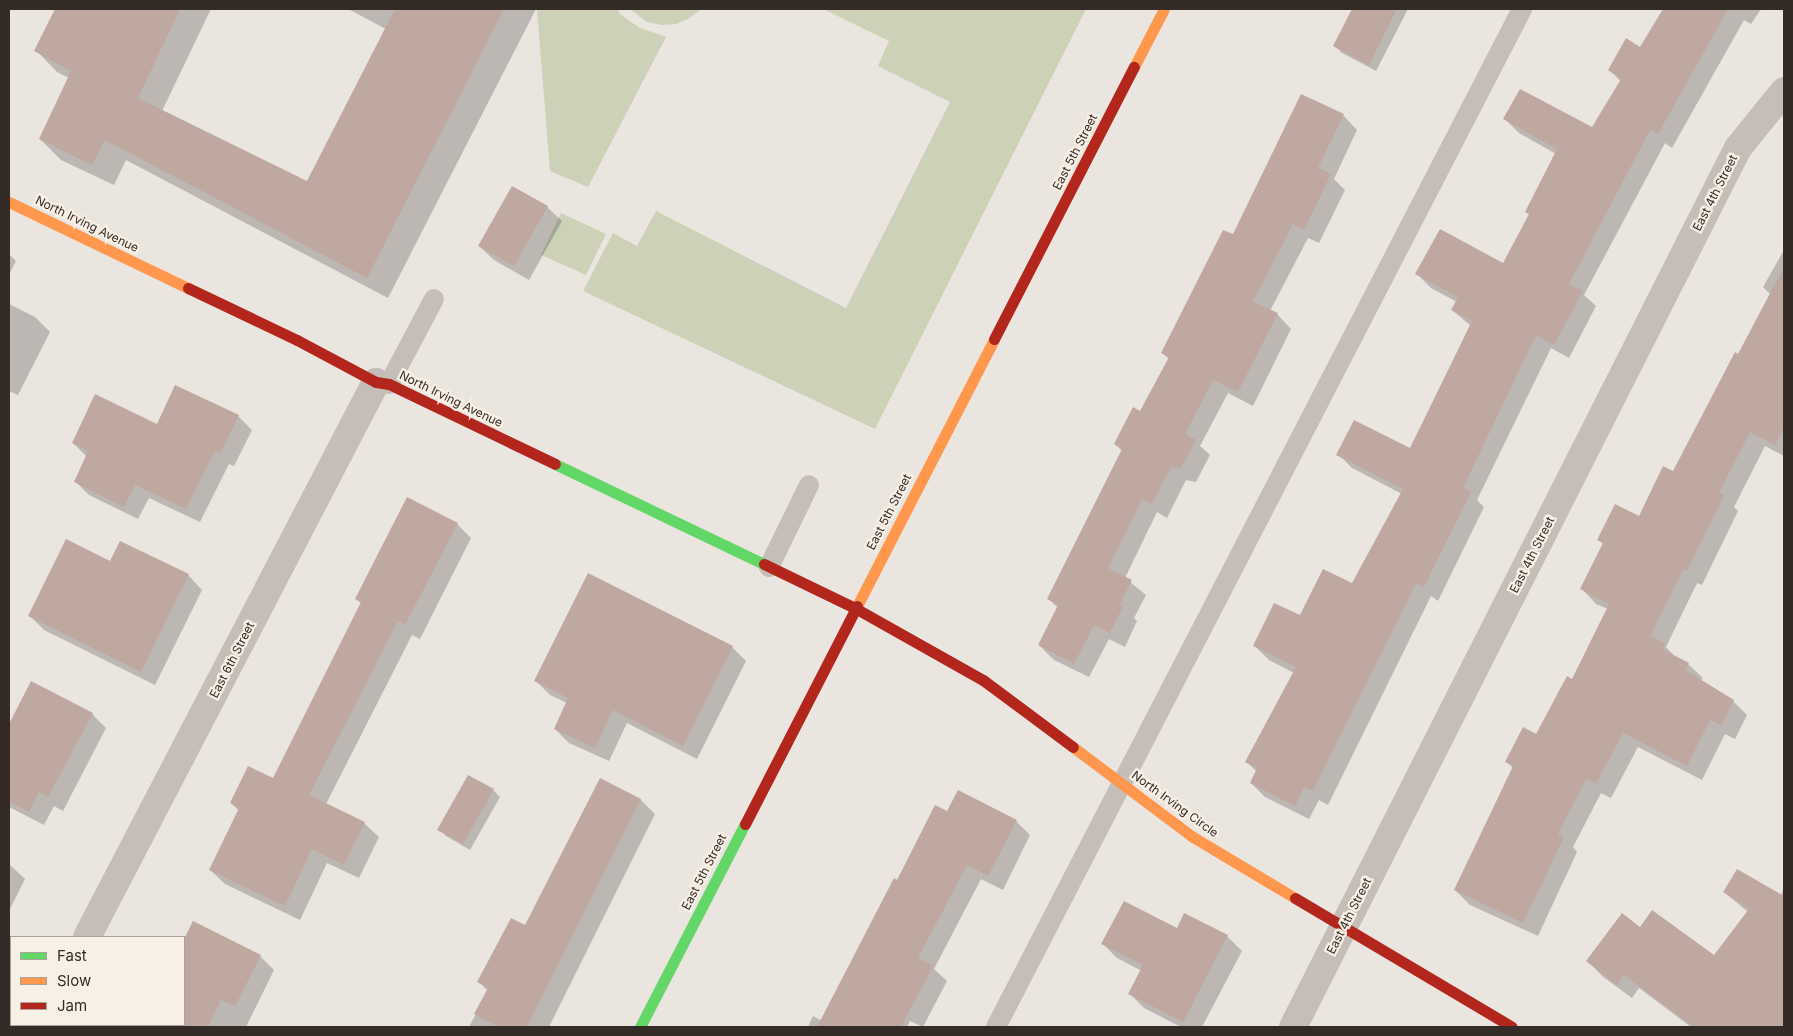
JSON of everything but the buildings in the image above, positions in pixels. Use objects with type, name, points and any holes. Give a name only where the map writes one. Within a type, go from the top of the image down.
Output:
[{"type":"street","name":"East 5th Street","points":[[640,1027],[1164,9]]},
{"type":"street","name":"East 4th Street","points":[[1293,1027],[1738,148],[1784,91]]},
{"type":"street","name":"North Irving Avenue","points":[[9,202],[855,608]]},
{"type":"street","name":"East 6th Street","points":[[88,936],[383,383]]},
{"type":"street","name":"North Irving Circle","points":[[855,608],[983,680],[1194,837],[1512,1027]]},
{"type":"lane","points":[[996,1027],[1522,9]]},
{"type":"lane","points":[[383,383],[434,299]]},
{"type":"lane","points":[[769,567],[810,485]]},
{"type":"green space","points":[[537,9],[617,9],[621,15],[640,28],[666,37],[588,187],[550,171]]},
{"type":"green space","points":[[630,9],[701,9],[690,18],[676,24],[661,25],[647,22]]},
{"type":"green space","points":[[823,9],[1086,9],[875,429],[583,291],[613,233],[637,246],[656,211],[846,308],[950,102],[878,66],[889,41]]},
{"type":"green space","points":[[561,213],[606,234],[586,275],[541,255]]},
{"type":"traffic: fast","points":[[555,464],[764,564]]},
{"type":"traffic: fast","points":[[640,1027],[745,824]]},
{"type":"traffic: slow","points":[[1134,67],[1164,9]]},
{"type":"traffic: slow","points":[[9,202],[188,288]]},
{"type":"traffic: slow","points":[[857,606],[994,339]]},
{"type":"traffic: slow","points":[[1073,747],[1193,837],[1295,898]]},
{"type":"traffic: jam","points":[[994,339],[1134,67]]},
{"type":"traffic: jam","points":[[188,288],[297,340],[376,382],[389,384],[555,464]]},
{"type":"traffic: jam","points":[[764,564],[855,608],[983,680],[1073,747]]},
{"type":"traffic: jam","points":[[745,824],[857,606]]},
{"type":"traffic: jam","points":[[1295,898],[1512,1027]]}]
